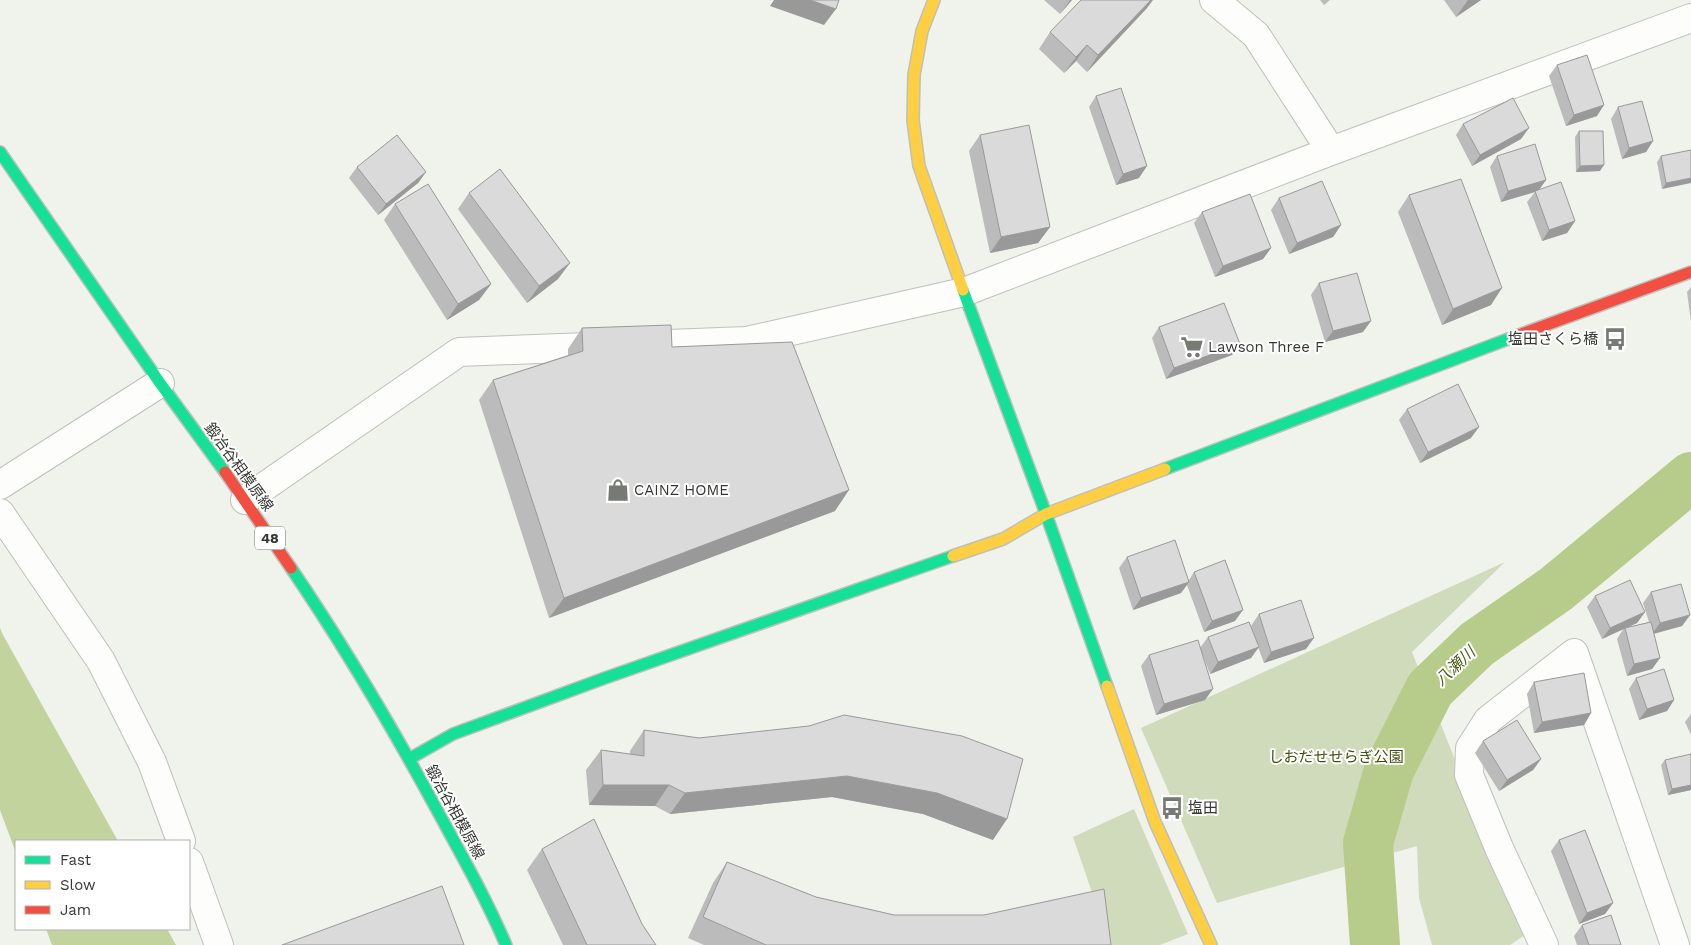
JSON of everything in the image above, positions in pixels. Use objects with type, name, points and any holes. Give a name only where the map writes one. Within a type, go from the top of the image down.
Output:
[{"type":"street","points":[[934,0],[922,31],[916,66],[913,120],[919,166],[1046,514],[1155,822],[1211,945]]},
{"type":"street","points":[[1214,0],[1256,35],[1331,151]]},
{"type":"street","points":[[245,500],[459,352],[747,341],[964,292],[1331,151],[1691,18]]},
{"type":"street","name":"鍛冶谷相模原線","points":[[0,152],[160,384],[245,500],[331,627],[409,759],[488,904],[506,945]]},
{"type":"street","points":[[409,759],[453,734],[605,678],[1003,538],[1046,514],[1691,272]]},
{"type":"street","points":[[0,485],[160,384]]},
{"type":"street","points":[[0,513],[102,661],[152,762],[181,840]]},
{"type":"street","points":[[1544,945],[1499,848],[1469,775],[1470,748],[1488,720],[1574,653],[1674,945]]},
{"type":"street","points":[[190,865],[219,945]]},
{"type":"green space","name":"しおだせせらぎ公園","points":[[1505,562],[1412,652],[1525,935],[1510,945],[1432,945],[1419,898],[1417,846],[1217,903],[1141,728]]},
{"type":"green space","points":[[0,628],[117,840],[15,840],[15,850],[0,810]]},
{"type":"green space","points":[[1134,809],[1188,934],[1160,945],[1110,945],[1073,837]]},
{"type":"green space","points":[[46,930],[168,930],[176,945],[52,945]]},
{"type":"building","points":[[810,0],[839,0],[836,9]]},
{"type":"building","points":[[1081,0],[1151,0],[1098,55],[1087,45],[1076,57],[1050,32]]},
{"type":"building","points":[[1587,55],[1604,105],[1574,115],[1557,65]]},
{"type":"building","points":[[1121,88],[1147,166],[1123,174],[1096,96]]},
{"type":"building","points":[[1513,98],[1529,128],[1480,155],[1463,124]]},
{"type":"building","points":[[1642,101],[1653,141],[1629,148],[1618,107]]},
{"type":"building","points":[[1029,125],[1050,227],[1001,237],[980,135]]},
{"type":"building","points":[[1579,131],[1603,131],[1604,165],[1580,166]]},
{"type":"building","points":[[397,135],[426,172],[386,204],[357,167]]},
{"type":"building","points":[[1535,144],[1546,180],[1508,191],[1497,156]]},
{"type":"building","points":[[1691,150],[1691,178],[1666,183],[1661,156]]},
{"type":"building","points":[[500,169],[570,263],[539,286],[469,193]]},
{"type":"building","points":[[1461,179],[1502,288],[1453,309],[1409,195]]},
{"type":"building","points":[[1322,181],[1341,225],[1297,243],[1279,198]]},
{"type":"building","points":[[1561,182],[1575,221],[1549,230],[1535,191]]},
{"type":"building","points":[[428,184],[491,284],[458,304],[395,204]]},
{"type":"building","points":[[1250,194],[1271,248],[1223,266],[1202,212]]},
{"type":"building","points":[[1357,273],[1371,321],[1333,331],[1319,283]]},
{"type":"building","name":"Lawson Three F","points":[[1224,303],[1240,344],[1174,368],[1159,327]]},
{"type":"building","points":[[671,325],[672,347],[792,342],[849,490],[564,598],[493,380],[583,351],[582,328]]},
{"type":"building","points":[[1458,384],[1479,427],[1428,452],[1407,409]]},
{"type":"building","points":[[1175,540],[1189,582],[1141,598],[1127,557]]},
{"type":"building","points":[[1225,560],[1243,610],[1212,621],[1194,572]]},
{"type":"building","points":[[1630,580],[1645,612],[1610,628],[1595,596]]},
{"type":"building","points":[[1681,584],[1690,615],[1660,623],[1651,592]]},
{"type":"building","points":[[1301,600],[1314,638],[1271,652],[1259,614]]},
{"type":"building","points":[[1249,622],[1259,647],[1218,662],[1208,637]]},
{"type":"building","points":[[1651,622],[1660,658],[1634,664],[1625,628]]},
{"type":"building","points":[[1198,640],[1213,689],[1164,704],[1149,655]]},
{"type":"building","points":[[1664,669],[1674,700],[1647,709],[1636,678]]},
{"type":"building","points":[[1584,673],[1591,713],[1542,722],[1534,682]]},
{"type":"building","points":[[844,715],[962,736],[1023,759],[1007,819],[937,793],[847,776],[685,793],[669,785],[603,785],[601,750],[644,756],[644,730],[699,738],[809,726]]},
{"type":"building","points":[[1517,720],[1541,759],[1507,780],[1483,741]]},
{"type":"building","points":[[1691,754],[1691,785],[1672,789],[1665,760]]},
{"type":"building","points":[[594,819],[642,924],[656,945],[587,945],[542,849]]},
{"type":"building","points":[[1585,830],[1613,903],[1587,913],[1559,840]]},
{"type":"building","points":[[727,862],[816,897],[894,915],[984,915],[1104,889],[1111,945],[766,945],[703,917]]},
{"type":"building","points":[[442,886],[464,945],[282,945]]},
{"type":"building","points":[[1611,915],[1621,945],[1589,945],[1582,925]]},
{"type":"waterway","name":"八瀬川","points":[[1375,945],[1368,843],[1389,770],[1430,689],[1477,644],[1556,589],[1691,477]]},
{"type":"traffic: fast","points":[[0,152],[160,383],[225,472]]},
{"type":"traffic: fast","points":[[963,290],[1107,686]]},
{"type":"traffic: fast","points":[[1165,469],[1516,336]]},
{"type":"traffic: fast","points":[[409,759],[453,734],[605,678],[953,556]]},
{"type":"traffic: fast","points":[[291,568],[349,657],[403,748],[473,876],[506,945]]},
{"type":"traffic: slow","points":[[934,0],[922,31],[914,75],[913,120],[919,166],[963,290]]},
{"type":"traffic: slow","points":[[953,556],[1003,539],[1046,514],[1165,469]]},
{"type":"traffic: slow","points":[[1107,686],[1155,822],[1211,945]]},
{"type":"traffic: jam","points":[[1516,336],[1691,272]]},
{"type":"traffic: jam","points":[[225,472],[291,568]]},
{"type":"place","name":"塩田さくら橋","points":[[1615,339]]},
{"type":"place","name":"Lawson Three F","points":[[1192,347]]},
{"type":"place","name":"CAINZ HOME","points":[[618,490]]},
{"type":"place","name":"塩田","points":[[1172,808]]}]
